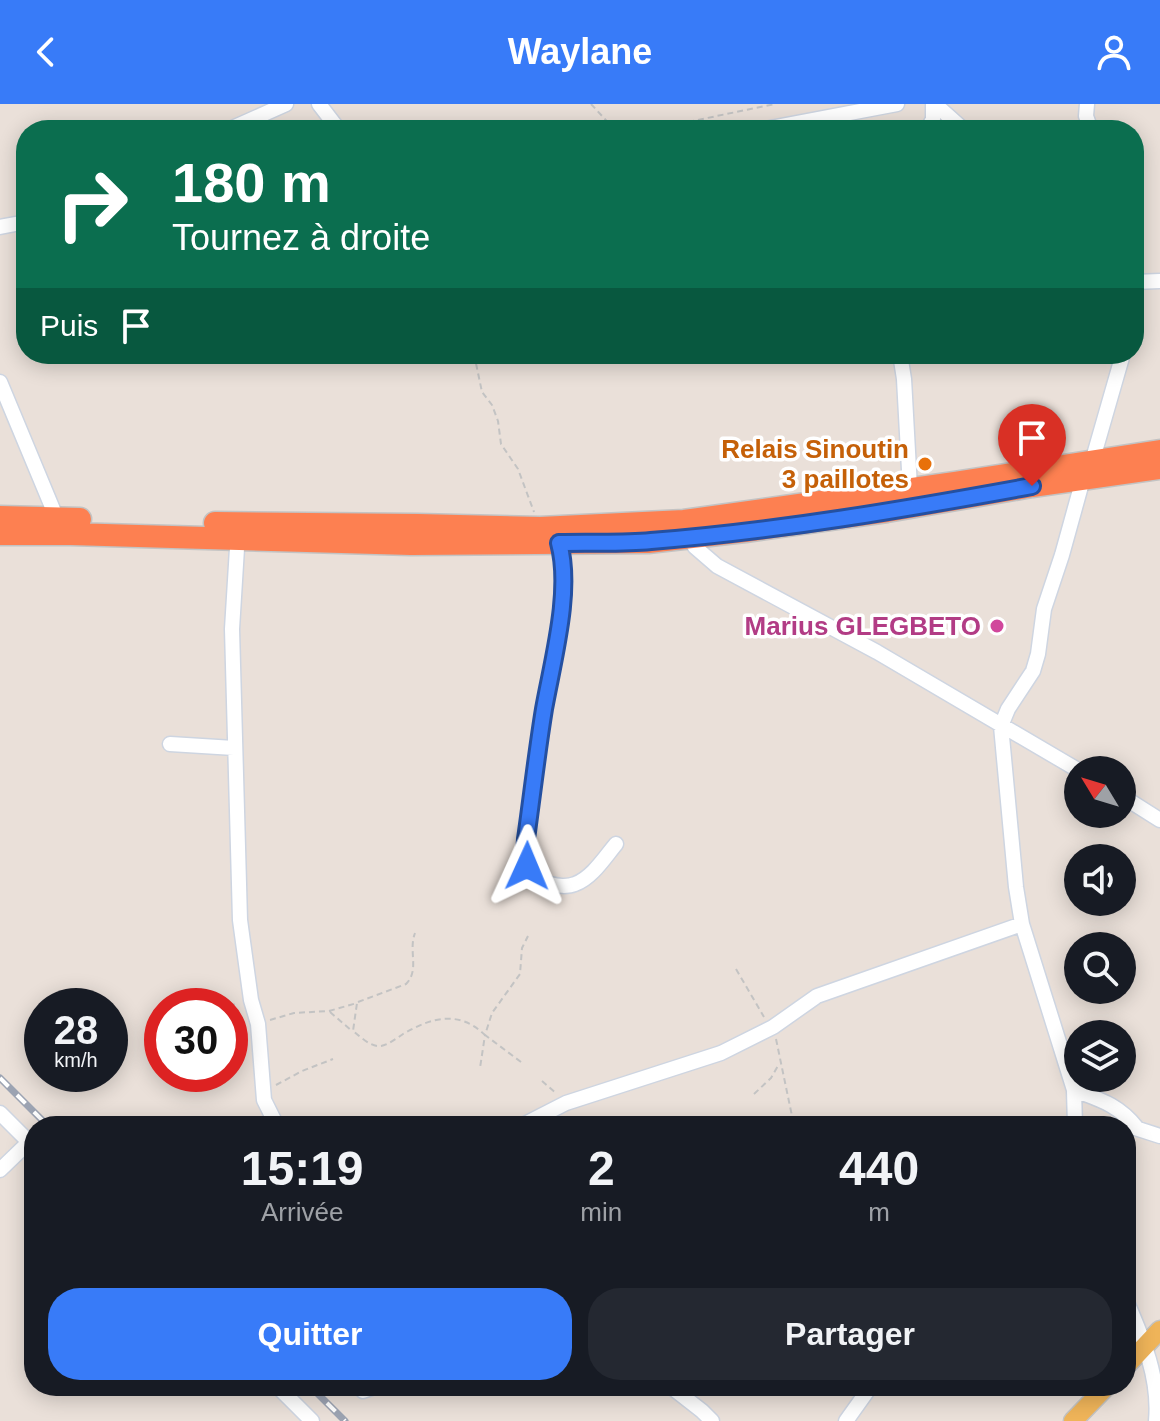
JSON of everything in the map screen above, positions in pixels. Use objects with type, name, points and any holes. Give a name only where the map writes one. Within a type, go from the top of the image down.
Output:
[{"type":"highway","points":[[0,534],[238,532],[403,524],[686,529],[887,511],[1087,470],[1160,451]]},
{"type":"highway","points":[[0,517],[411,544],[648,542],[686,529],[910,488],[1087,470],[1160,468]]},
{"type":"main road","points":[[1136,1356],[1160,1330]]},
{"type":"main road","points":[[1073,1421],[1097,1396]]},
{"type":"street","points":[[250,120],[286,104]]},
{"type":"street","points":[[319,104],[331,120]]},
{"type":"street","points":[[813,120],[897,104]]},
{"type":"street","points":[[934,104],[952,120]]},
{"type":"street","points":[[902,364],[910,488]]},
{"type":"street","points":[[1064,1058],[1022,924],[1001,726],[1036,662],[1044,609],[1120,364]]},
{"type":"street","points":[[0,382],[57,519]]},
{"type":"street","points":[[686,529],[695,547],[717,566],[877,652],[1064,762]]},
{"type":"street","points":[[238,532],[232,629],[240,920],[251,1000],[258,1024],[264,1100],[272,1116]]},
{"type":"street","points":[[559,543],[563,558],[561,611],[526,839],[527,866],[540,881],[555,886],[574,885],[592,871],[616,844]]},
{"type":"street","points":[[170,744],[234,748]]},
{"type":"street","points":[[1136,805],[1160,820]]},
{"type":"street","points":[[541,1116],[566,1103],[721,1053],[773,1027],[817,996],[1022,924]]},
{"type":"street","points":[[1074,1092],[1075,1116]]},
{"type":"street","points":[[1079,1092],[1104,1101],[1128,1116]]},
{"type":"street","points":[[0,1113],[24,1136]]},
{"type":"street","points":[[1137,1128],[1160,1136]]},
{"type":"street","points":[[0,1170],[24,1150]]},
{"type":"street","points":[[1136,1322],[1157,1385],[1156,1421]]},
{"type":"street","points":[[287,1396],[312,1421]]},
{"type":"street","points":[[683,1396],[712,1421]]},
{"type":"street","points":[[846,1421],[864,1396]]},
{"type":"path","points":[[591,104],[606,120]]},
{"type":"path","points":[[697,120],[775,104]]},
{"type":"path","points":[[476,364],[482,392],[492,405],[498,421],[501,444],[518,469],[540,528]]},
{"type":"path","points":[[258,1024],[294,1013],[329,1011],[406,984],[414,972],[411,951],[415,933]]},
{"type":"path","points":[[480,1068],[492,1013],[520,974],[522,948],[528,936]]},
{"type":"path","points":[[736,969],[773,1027],[792,1116]]},
{"type":"path","points":[[353,1031],[357,1003]]},
{"type":"path","points":[[329,1011],[369,1044],[383,1046],[420,1024],[447,1019],[465,1020],[521,1062]]},
{"type":"path","points":[[263,1089],[333,1059]]},
{"type":"path","points":[[754,1094],[771,1078],[780,1063]]},
{"type":"path","points":[[542,1081],[566,1103]]},
{"type":"railway","points":[[0,1078],[38,1116]]},
{"type":"railway","points":[[320,1396],[345,1421]]},
{"type":"place","name":"Relais Sinoutin 3 paillotes","points":[[925,464]]},
{"type":"place","name":"Marius GLEGBETO","points":[[997,626]]},
{"type":"route","points":[[527,866],[526,839],[561,611],[563,558],[559,543],[648,542],[793,525],[1032,486]]}]
